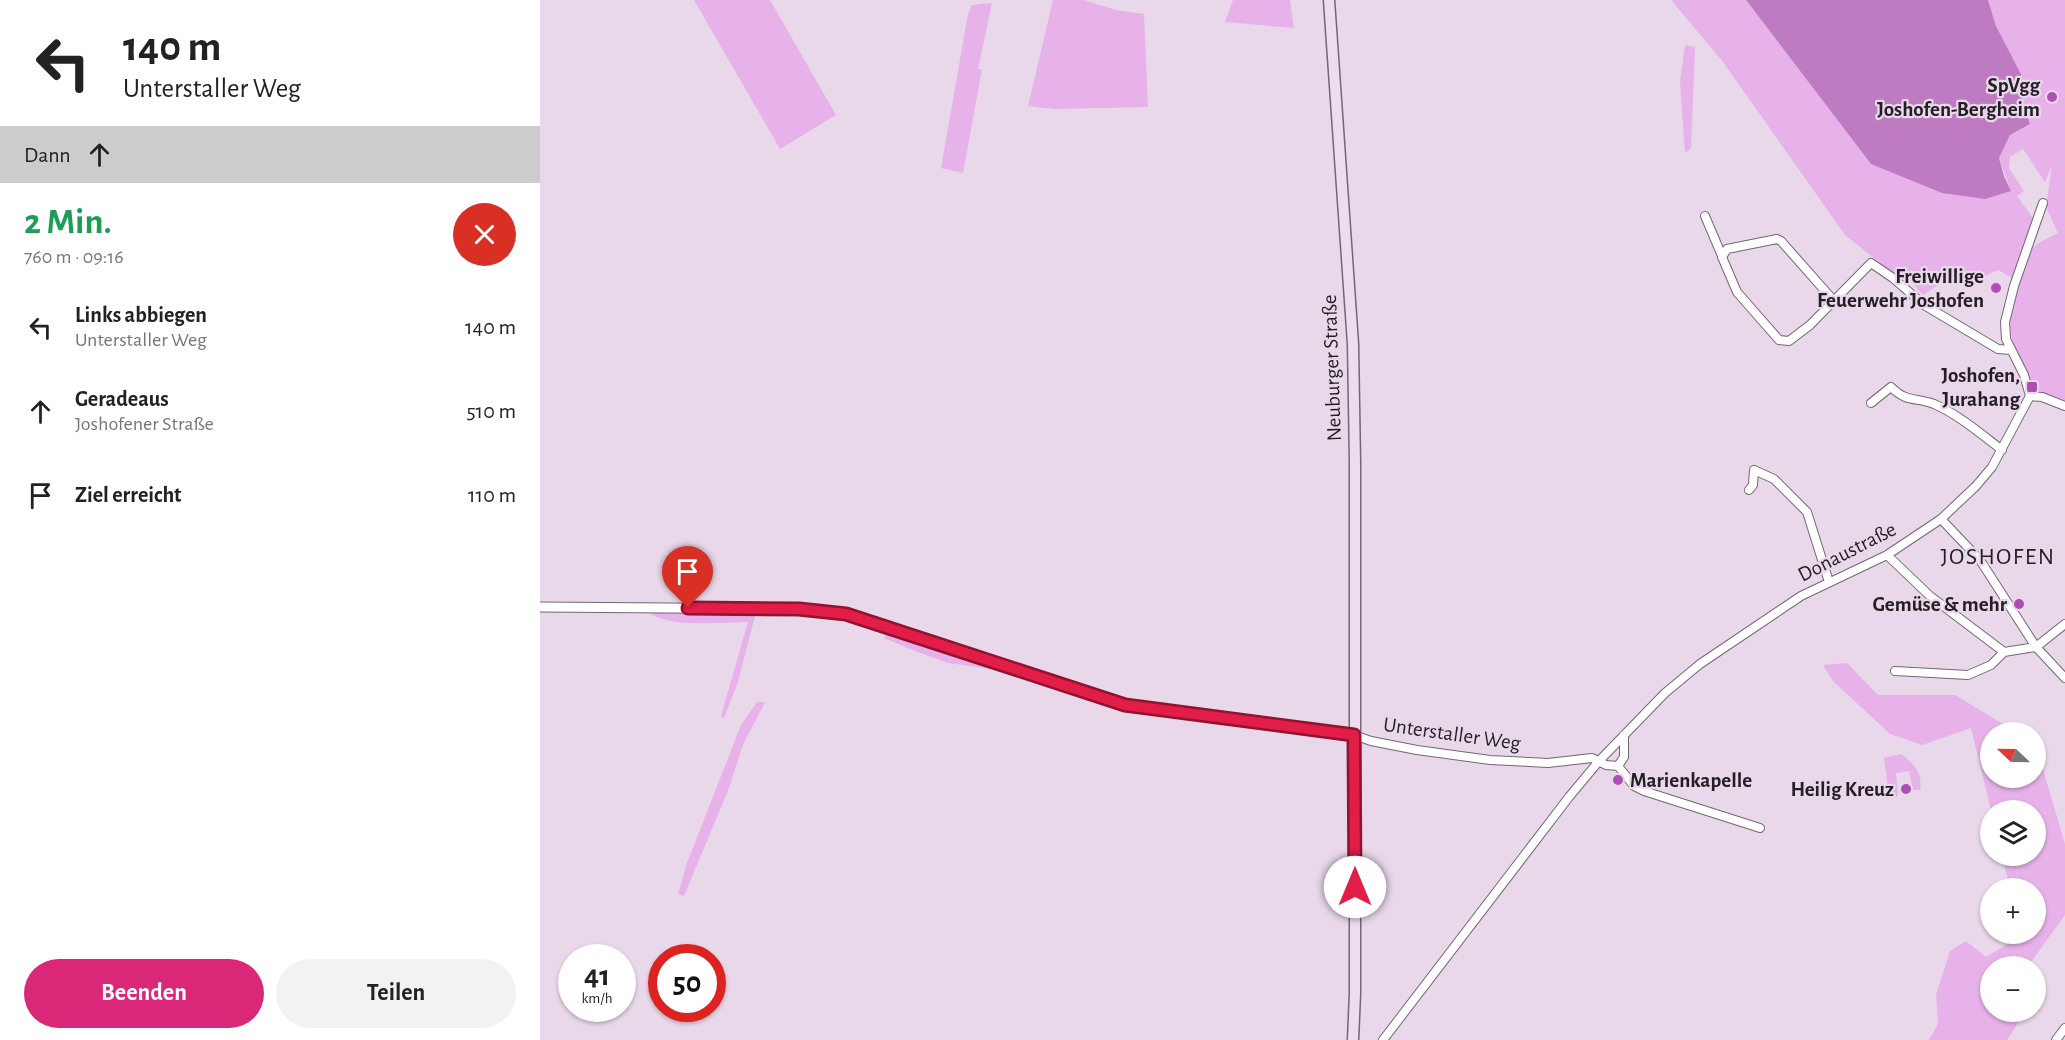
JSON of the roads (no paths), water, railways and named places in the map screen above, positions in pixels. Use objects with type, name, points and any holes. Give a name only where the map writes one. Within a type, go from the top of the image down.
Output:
[{"type":"main road","name":"Neuburger Straße","points":[[1329,0],[1353,344],[1355,464],[1355,993],[1353,1040]]},
{"type":"street","points":[[2043,203],[2014,286],[2005,322],[2006,339],[2008,350],[2024,375],[2030,396],[2042,397],[2065,405]]},
{"type":"street","points":[[1705,216],[1737,292],[1779,340],[1789,341],[1810,325],[1867,266],[1874,264],[1924,305],[1998,349],[2008,350]]},
{"type":"street","points":[[1722,257],[1723,252],[1727,249],[1777,239],[1834,301]]},
{"type":"street","points":[[1871,403],[1891,387],[1903,398],[1934,404],[1947,411],[2002,450]]},
{"type":"street","name":"Donaustraße","points":[[1624,735],[1683,678],[1761,622],[1801,596],[1887,555],[1941,519],[1976,486],[2002,450],[2030,396]]},
{"type":"street","points":[[1749,490],[1753,485],[1754,470],[1774,479],[1807,513],[1829,582]]},
{"type":"street","points":[[1941,519],[1980,560],[2036,647],[2065,678]]},
{"type":"street","points":[[1887,555],[1930,596],[2004,652]]},
{"type":"street","name":"Unterstaller Weg","points":[[540,607],[813,610],[846,614],[1125,705],[1354,735],[1371,741],[1416,750],[1490,760],[1548,763],[1593,758],[1606,765],[1618,766]]},
{"type":"street","points":[[1895,671],[1968,675],[1991,664],[2004,652],[2036,647],[2065,624]]},
{"type":"street","points":[[1383,1040],[1569,797],[1624,735]]},
{"type":"street","points":[[1624,735],[1624,757],[1618,766],[1634,786],[1760,828]]},
{"type":"street","points":[[2056,1040],[2065,1028]]},
{"type":"place","name":"SpVgg Joshofen-Bergheim","points":[[2052,97]]},
{"type":"place","name":"Freiwillige Feuerwehr Joshofen","points":[[1996,288]]},
{"type":"place","name":"Joshofen, Jurahang","points":[[2032,387]]},
{"type":"place","name":"Gemüse & mehr","points":[[2019,604]]},
{"type":"place","name":"Marienkapelle","points":[[1618,780]]},
{"type":"place","name":"Heilig Kreuz","points":[[1906,789]]},
{"type":"district","name":"JOSHOFEN","points":[[1998,557]]}]
